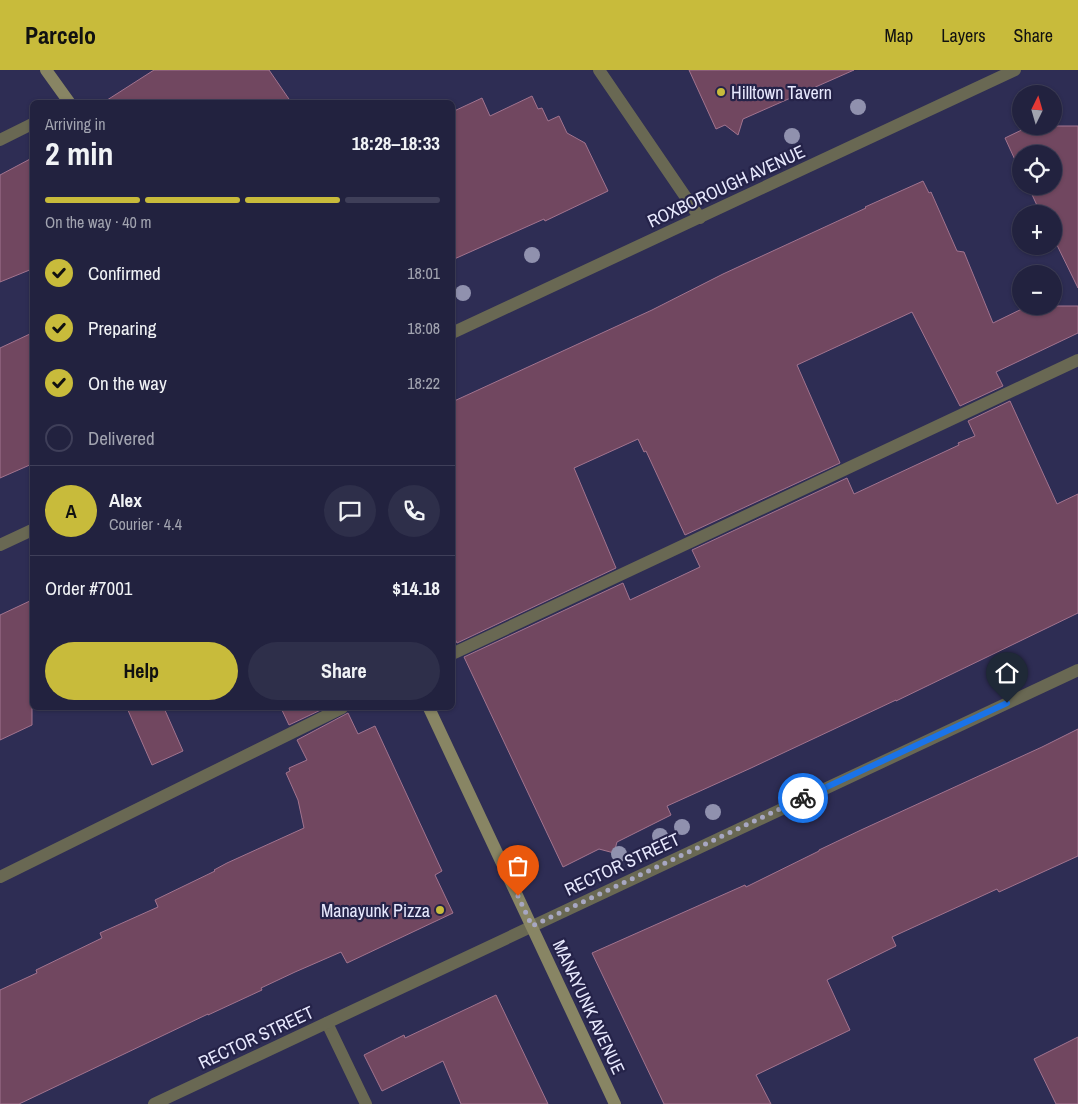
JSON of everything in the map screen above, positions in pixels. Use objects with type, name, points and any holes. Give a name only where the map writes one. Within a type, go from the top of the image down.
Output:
[{"type":"street","points":[[46,70],[68,100]]},
{"type":"street","points":[[599,70],[700,218]]},
{"type":"street","name":"ROXBOROUGH AVENUE","points":[[455,332],[1015,70]]},
{"type":"street","points":[[0,140],[30,125]]},
{"type":"street","points":[[455,653],[1078,360]]},
{"type":"street","points":[[0,545],[30,531]]},
{"type":"street","name":"RECTOR STREET","points":[[154,1104],[1078,670]]},
{"type":"street","points":[[0,877],[338,710]]},
{"type":"street","name":"MANAYUNK AVENUE","points":[[430,710],[615,1104]]},
{"type":"street","points":[[327,1023],[366,1104]]},
{"type":"building","points":[[154,70],[269,70],[290,100],[107,100]]},
{"type":"building","points":[[689,70],[854,70],[743,119],[738,135],[725,125],[716,129]]},
{"type":"building","points":[[532,96],[538,109],[542,108],[548,121],[559,116],[567,133],[585,143],[608,191],[545,221],[544,219],[455,259],[455,111],[482,98],[490,116]]},
{"type":"building","points":[[1062,126],[1078,126],[1078,288],[1062,255],[1062,205],[1037,205],[1032,195],[1062,195],[1062,145],[1012,145],[1012,153],[1005,138],[1012,135],[1062,135]]},
{"type":"building","points":[[30,159],[30,270],[0,282],[0,175]]},
{"type":"building","points":[[923,181],[929,193],[931,192],[957,251],[964,252],[993,323],[1012,314],[1062,315],[1062,306],[1078,306],[1078,333],[996,372],[1003,386],[960,406],[912,312],[797,365],[840,463],[685,535],[646,451],[644,452],[638,439],[574,468],[616,568],[457,643],[455,639],[455,401],[652,310],[723,274]]},
{"type":"building","points":[[30,334],[30,465],[0,478],[0,348]]},
{"type":"building","points":[[1010,401],[1057,504],[1078,494],[1078,613],[896,701],[667,806],[671,815],[617,842],[614,853],[599,849],[563,867],[464,657],[623,583],[630,600],[700,567],[692,550],[847,478],[854,494],[959,445],[958,443],[975,436],[968,421]]},
{"type":"building","points":[[30,601],[30,710],[32,710],[32,725],[0,740],[0,615]]},
{"type":"building","points":[[128,710],[165,710],[183,751],[152,765]]},
{"type":"building","points":[[282,710],[321,710],[289,725]]},
{"type":"building","points":[[348,713],[358,734],[375,726],[442,871],[435,875],[453,913],[347,963],[341,952],[261,988],[262,990],[19,1104],[0,1104],[0,990],[37,973],[36,970],[102,938],[100,933],[158,907],[155,900],[215,871],[227,863],[304,828],[298,800],[286,773],[290,771],[289,768],[307,760],[297,740]]},
{"type":"building","points":[[1078,729],[1078,856],[999,892],[997,889],[892,937],[896,946],[827,980],[850,1030],[756,1075],[771,1104],[664,1104],[592,953],[745,885],[746,887],[861,830]]},
{"type":"building","points":[[496,995],[548,1104],[461,1104],[443,1061],[382,1091],[364,1055],[404,1035],[405,1038]]},
{"type":"building","points":[[1078,1037],[1078,1104],[1056,1104],[1034,1059]]},
{"type":"way so far","points":[[518,896],[532,926],[803,798]]},
{"type":"place","name":"Hilltown Tavern","points":[[721,92]]},
{"type":"place","name":"Manayunk Pizza","points":[[440,910]]},
{"type":"route","points":[[803,798],[1007,703]]}]
